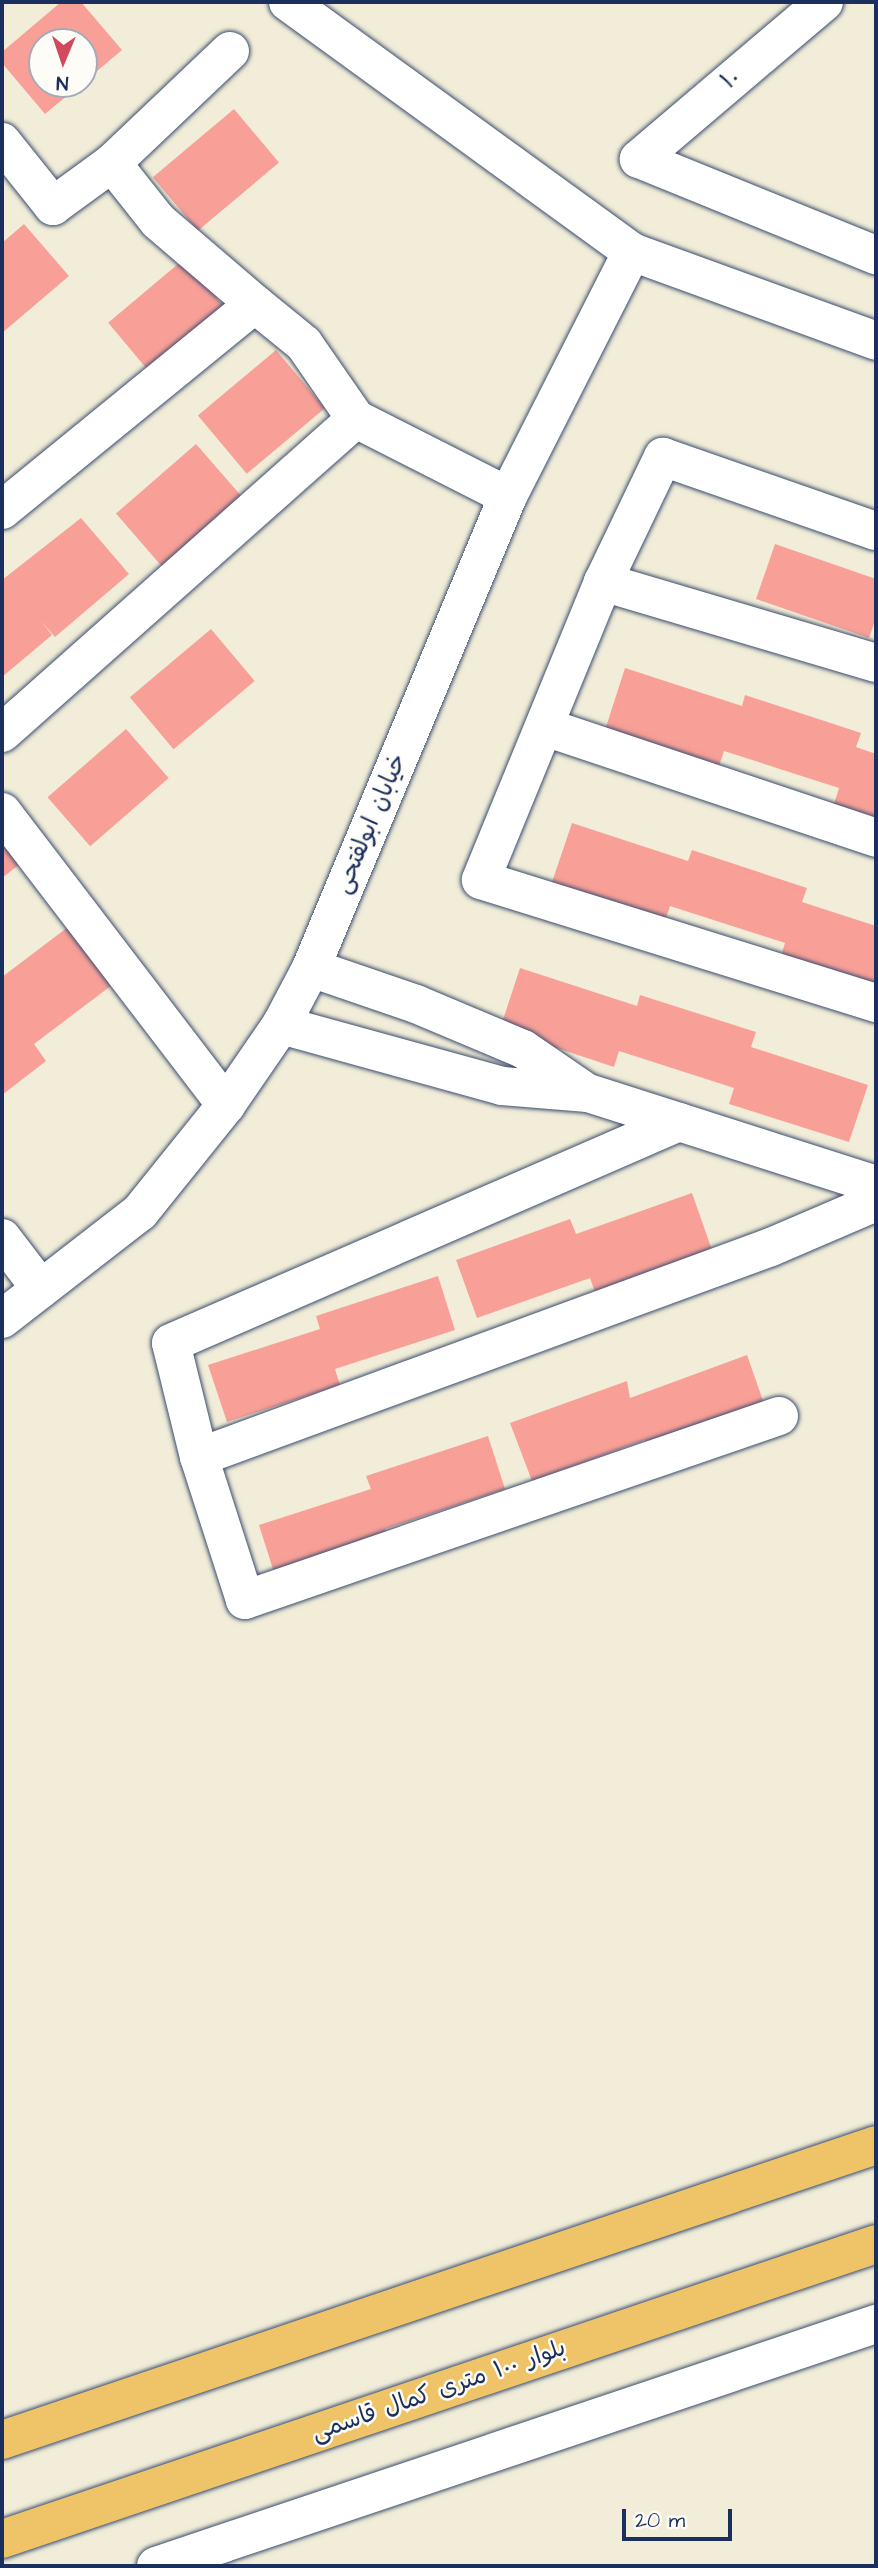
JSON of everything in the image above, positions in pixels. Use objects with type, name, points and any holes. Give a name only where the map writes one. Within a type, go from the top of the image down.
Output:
[{"type":"main road","points":[[2,2440],[876,2145]]},
{"type":"main road","name":"بلوار ۱۰۰ متری کمال قاسمی","points":[[2,2539],[876,2244]]},
{"type":"street","points":[[288,2],[632,251],[876,341]]},
{"type":"street","name":"۱۰","points":[[824,2],[639,159],[876,255]]},
{"type":"street","points":[[7,158],[54,206],[112,163],[230,51]]},
{"type":"street","points":[[112,163],[158,221],[304,344],[356,419],[508,496]]},
{"type":"street","name":"خیابان ابولفتحی","points":[[2,1319],[140,1212],[226,1105],[281,1025],[311,968],[508,496],[632,251]]},
{"type":"street","points":[[2,510],[255,304]]},
{"type":"street","points":[[2,733],[356,419]]},
{"type":"street","points":[[876,531],[663,457],[604,582],[481,880],[876,1003]]},
{"type":"street","points":[[604,582],[876,663]]},
{"type":"street","points":[[545,727],[876,838]]},
{"type":"street","points":[[2,812],[226,1105]]},
{"type":"street","points":[[311,968],[416,1004],[523,1049],[588,1093]]},
{"type":"street","points":[[281,1025],[502,1086],[588,1093],[876,1185]]},
{"type":"street","points":[[679,1122],[172,1343],[199,1457],[245,1600],[779,1416]]},
{"type":"street","points":[[199,1457],[758,1252],[876,1202]]},
{"type":"street","points":[[2,1238],[41,1289]]},
{"type":"street","points":[[156,2566],[876,2323]]},
{"type":"building","points":[[61,2],[81,2],[122,50],[98,70],[98,28],[30,28]]},
{"type":"building","points":[[28,30],[28,94],[2,63],[2,52]]},
{"type":"building","points":[[32,98],[64,98],[45,114]]},
{"type":"building","points":[[234,109],[279,163],[198,231],[153,177]]},
{"type":"building","points":[[24,224],[69,276],[2,333],[2,243]]},
{"type":"building","points":[[184,259],[224,306],[148,370],[108,323]]},
{"type":"building","points":[[276,350],[325,408],[247,474],[198,416]]},
{"type":"building","points":[[196,444],[245,501],[165,570],[116,514]]},
{"type":"building","points":[[81,518],[129,574],[55,637],[41,621],[52,635],[2,677],[2,580]]},
{"type":"building","points":[[775,544],[876,579],[876,618],[869,638],[756,599]]},
{"type":"building","points":[[211,629],[255,681],[174,749],[130,697]]},
{"type":"building","points":[[625,668],[742,706],[745,695],[861,733],[856,747],[876,754],[876,817],[834,804],[839,788],[724,751],[719,766],[605,730]]},
{"type":"building","points":[[126,729],[169,778],[90,846],[48,797]]},
{"type":"building","points":[[572,823],[688,861],[692,850],[807,888],[802,902],[876,926],[876,990],[780,959],[785,943],[670,906],[665,921],[551,885]]},
{"type":"building","points":[[2,840],[20,864],[2,878]]},
{"type":"building","points":[[72,924],[116,982],[34,1044],[46,1061],[2,1095],[2,977]]},
{"type":"building","points":[[520,968],[637,1006],[640,995],[756,1032],[751,1047],[868,1085],[849,1142],[729,1104],[734,1088],[619,1051],[614,1067],[500,1029]]},
{"type":"building","points":[[692,1193],[712,1250],[595,1292],[590,1278],[477,1318],[456,1260],[570,1219],[576,1234]]},
{"type":"building","points":[[438,1276],[455,1330],[335,1369],[340,1385],[227,1422],[208,1365],[320,1329],[316,1316]]},
{"type":"building","points":[[747,1355],[767,1412],[650,1454],[645,1440],[532,1481],[510,1423],[627,1381],[630,1398]]},
{"type":"building","points":[[488,1436],[505,1489],[385,1529],[391,1545],[277,1582],[259,1525],[371,1489],[366,1476]]}]
